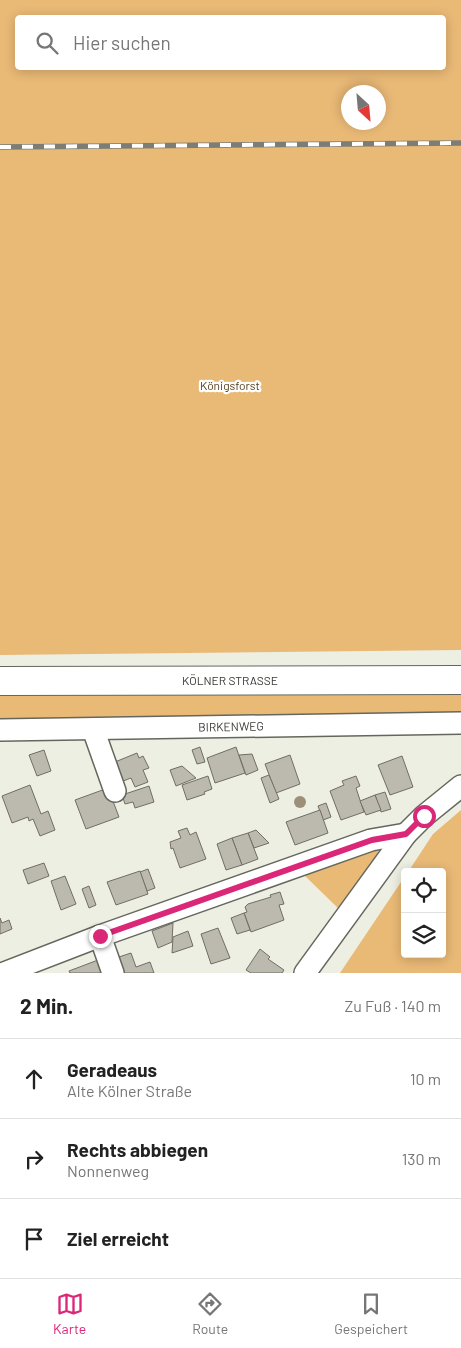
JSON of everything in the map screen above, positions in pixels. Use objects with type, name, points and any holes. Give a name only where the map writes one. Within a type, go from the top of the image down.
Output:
[{"type":"main road","name":"KÖLNER STRASSE","points":[[0,681],[461,680]]},
{"type":"street","name":"BIRKENWEG","points":[[0,732],[461,724]]},
{"type":"street","points":[[93,729],[115,791]]},
{"type":"street","points":[[305,973],[406,834],[424,816],[461,786]]},
{"type":"street","points":[[4,973],[100,936],[372,840],[406,834]]},
{"type":"street","points":[[100,936],[113,973]]},
{"type":"green space","name":"Königsforst","points":[[0,0],[461,0],[461,650],[0,655]]},
{"type":"green space","points":[[461,689],[461,712],[0,719],[0,691]]},
{"type":"green space","points":[[461,810],[461,973],[340,973],[401,882],[401,958],[446,958],[446,868],[411,868],[433,834]]},
{"type":"green space","points":[[376,849],[379,853],[378,857],[341,911],[301,872]]},
{"type":"building","points":[[200,747],[205,762],[197,764],[192,750]]},
{"type":"building","points":[[236,747],[245,773],[215,783],[207,758]]},
{"type":"building","points":[[44,750],[51,771],[37,776],[29,755]]},
{"type":"building","points":[[137,753],[139,758],[143,756],[149,768],[143,770],[148,782],[135,787],[131,778],[118,783],[110,764]]},
{"type":"building","points":[[252,754],[258,770],[246,775],[239,755]]},
{"type":"building","points":[[290,755],[300,784],[276,793],[265,764]]},
{"type":"building","points":[[402,756],[413,787],[390,795],[378,765]]},
{"type":"building","points":[[182,766],[196,778],[176,786],[170,770]]},
{"type":"building","points":[[269,775],[279,799],[270,803],[261,778]]},
{"type":"building","points":[[208,776],[212,789],[204,792],[205,794],[187,800],[182,785]]},
{"type":"building","points":[[356,776],[360,786],[356,788],[364,812],[341,820],[330,791],[344,785],[342,781]]},
{"type":"building","points":[[30,785],[41,814],[48,811],[55,830],[40,836],[33,819],[29,821],[28,817],[12,823],[2,796]]},
{"type":"building","points":[[149,786],[154,802],[135,808],[133,802],[125,804],[122,795]]},
{"type":"building","points":[[108,788],[119,817],[86,829],[75,800]]},
{"type":"building","points":[[385,792],[391,809],[381,812],[375,795]]},
{"type":"building","points":[[375,795],[381,810],[366,815],[360,801]]},
{"type":"building","points":[[326,803],[331,817],[323,820],[318,806]]},
{"type":"building","points":[[320,810],[328,833],[295,845],[286,822]]},
{"type":"building","points":[[187,828],[190,835],[196,832],[206,859],[180,868],[173,848],[171,849],[170,842],[181,838],[178,831]]},
{"type":"building","points":[[256,830],[269,843],[254,848],[248,833]]},
{"type":"building","points":[[248,833],[258,859],[242,865],[232,838]]},
{"type":"building","points":[[232,838],[242,865],[226,870],[217,844]]},
{"type":"building","points":[[44,863],[49,876],[28,884],[23,870]]},
{"type":"building","points":[[148,869],[155,888],[147,891],[140,872]]},
{"type":"building","points":[[140,871],[148,894],[116,905],[107,882]]},
{"type":"building","points":[[65,876],[76,904],[61,910],[51,881]]},
{"type":"building","points":[[89,886],[96,905],[89,908],[82,889]]},
{"type":"building","points":[[280,892],[284,904],[279,905],[284,920],[251,932],[244,913],[247,912],[245,907],[248,904],[271,897],[270,895]]},
{"type":"building","points":[[244,913],[250,930],[237,934],[231,918]]},
{"type":"building","points":[[0,918],[2,923],[9,920],[12,929],[0,934]]},
{"type":"building","points":[[173,923],[172,942],[158,948],[152,931]]},
{"type":"building","points":[[218,928],[230,958],[211,964],[201,934]]},
{"type":"building","points":[[188,931],[193,946],[172,953],[173,937]]},
{"type":"building","points":[[260,949],[270,957],[268,959],[284,970],[282,973],[251,973],[246,970]]},
{"type":"building","points":[[131,953],[136,967],[150,962],[154,973],[122,973],[116,958]]},
{"type":"building","points":[[98,960],[103,973],[70,973],[69,971]]},
{"type":"railway","points":[[0,147],[461,143]]},
{"type":"route","points":[[100,936],[372,840],[406,834],[424,816]]}]
